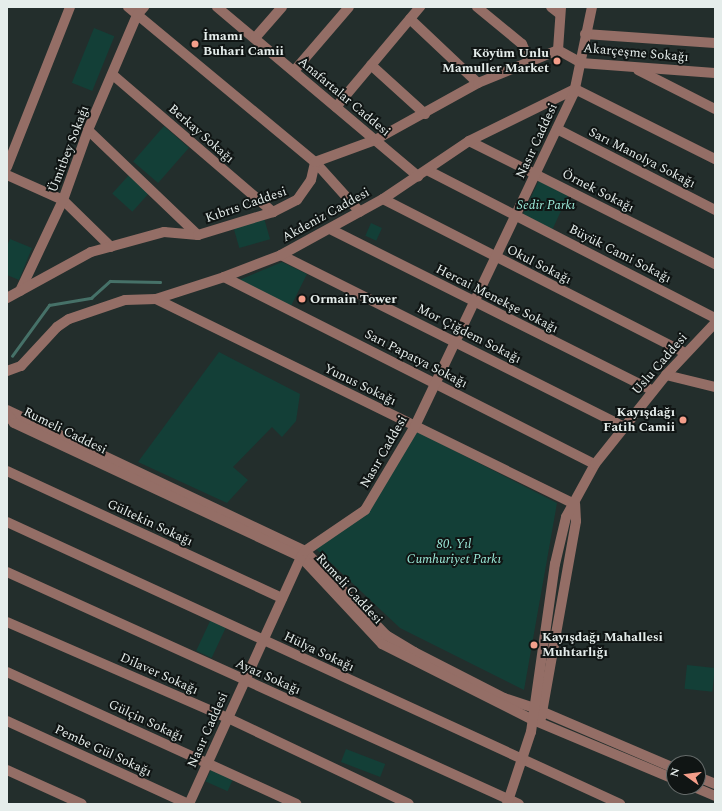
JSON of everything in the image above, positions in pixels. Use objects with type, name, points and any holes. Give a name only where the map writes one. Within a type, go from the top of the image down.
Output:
[{"type":"street","points":[[7,167],[70,7]]},
{"type":"street","points":[[128,7],[315,162],[360,212]]},
{"type":"street","name":"Ümitbey Sokağı","points":[[20,291],[63,200],[88,130],[113,75],[137,15],[144,7]]},
{"type":"street","name":"Anafartalar Caddesi","points":[[218,7],[418,176]]},
{"type":"street","points":[[255,38],[282,7]]},
{"type":"street","points":[[294,71],[349,7]]},
{"type":"street","points":[[336,107],[420,7]]},
{"type":"street","points":[[476,7],[522,44],[530,62]]},
{"type":"street","points":[[315,162],[375,140],[425,114],[478,83],[558,50],[560,10],[551,7]]},
{"type":"street","points":[[592,7],[574,91],[715,160]]},
{"type":"street","points":[[410,19],[478,83]]},
{"type":"street","points":[[585,34],[715,42]]},
{"type":"street","name":"Akarçeşme Sokağı","points":[[558,50],[581,63],[715,73]]},
{"type":"street","points":[[371,65],[425,114]]},
{"type":"street","points":[[633,68],[715,109]]},
{"type":"street","name":"Berkay Sokağı","points":[[113,75],[273,212]]},
{"type":"street","name":"Nasır Caddesi","points":[[188,804],[303,554],[365,510],[415,426],[574,91]]},
{"type":"street","name":"Akdeniz Caddesi","points":[[7,371],[21,366],[57,327],[68,319],[125,300],[156,299],[224,277],[281,255],[330,230],[383,199],[469,141],[574,91]]},
{"type":"street","name":"Sarı Manolya Sokağı","points":[[557,129],[715,210]]},
{"type":"street","points":[[88,130],[198,235]]},
{"type":"street","name":"Örnek Sokağı","points":[[469,141],[715,264]]},
{"type":"street","name":"Kıbrıs Caddesi","points":[[7,298],[91,252],[164,232],[198,235],[273,212],[297,200],[311,180],[315,162]]},
{"type":"street","name":"Büyük Cami Sokağı","points":[[427,170],[715,318]]},
{"type":"street","points":[[7,175],[63,200],[111,247]]},
{"type":"street","name":"Okul Sokağı","points":[[383,199],[496,258],[685,353]]},
{"type":"street","name":"Hercai Menekşe Sokağı","points":[[330,230],[653,391]]},
{"type":"street","name":"Mor Çiğdem Sokağı","points":[[281,255],[624,427]]},
{"type":"street","name":"Sarı Papatya Sokağı","points":[[224,277],[595,464]]},
{"type":"street","name":"Yunus Sokağı","points":[[156,299],[575,504]]},
{"type":"street","name":"Uslu Caddesi","points":[[523,759],[539,710],[560,539],[566,517],[575,504],[595,464],[666,375],[685,353],[713,326]]},
{"type":"street","points":[[666,375],[715,387]]},
{"type":"street","name":"Rumeli Caddesi","points":[[7,410],[303,554],[386,635],[504,698],[539,710],[666,765]]},
{"type":"street","name":"Rumeli Caddesi","points":[[7,414],[14,423],[303,554],[382,644],[536,721],[666,776]]},
{"type":"street","name":"Gültekin Sokağı","points":[[7,471],[282,598]]},
{"type":"street","name":"Hülya Sokağı","points":[[7,522],[620,804]]},
{"type":"street","name":"Ayaz Sokağı","points":[[7,572],[508,802],[519,804]]},
{"type":"street","name":"Dilaver Sokağı","points":[[7,622],[228,718],[409,804]]},
{"type":"street","name":"Gülçin Sokağı","points":[[7,672],[296,804]]},
{"type":"street","name":"Pembe Gül Sokağı","points":[[7,721],[188,804]]},
{"type":"street","points":[[508,802],[523,759]]},
{"type":"street","points":[[7,770],[82,804]]},
{"type":"green space","points":[[94,28],[114,36],[92,91],[72,83]]},
{"type":"green space","points":[[164,126],[189,148],[158,183],[133,161]]},
{"type":"green space","points":[[129,175],[149,193],[132,212],[112,194]]},
{"type":"green space","name":"Sedir Parkı","points":[[539,180],[569,194],[552,230],[522,216]]},
{"type":"green space","points":[[264,218],[270,239],[239,248],[233,227]]},
{"type":"green space","points":[[371,223],[382,228],[376,241],[365,236]]},
{"type":"green space","points":[[10,239],[32,248],[19,280],[7,275],[7,246]]},
{"type":"green space","points":[[282,262],[307,274],[291,306],[239,280]]},
{"type":"green space","points":[[219,352],[300,394],[296,421],[282,437],[272,427],[233,467],[248,480],[227,503],[138,462]]},
{"type":"green space","name":"80. Yıl Cumhuriyet Parkı","points":[[416,431],[557,503],[524,690],[400,628],[315,548],[368,513]]},
{"type":"green space","points":[[211,619],[226,626],[212,658],[196,651]]},
{"type":"green space","points":[[687,665],[715,668],[712,692],[684,689]]},
{"type":"green space","points":[[346,749],[385,764],[380,777],[341,762]]},
{"type":"green space","points":[[213,765],[235,775],[228,791],[206,781]]},
{"type":"waterway","points":[[12,356],[49,305],[91,298],[110,281],[160,282]]},
{"type":"place","name":"İmamı Buhari Camii","points":[[195,44]]},
{"type":"place","name":"Köyüm Unlu Mamuller Market","points":[[557,61]]},
{"type":"place","name":"Ormain Tower","points":[[302,299]]},
{"type":"place","name":"Kayışdağı Fatih Camii","points":[[683,420]]},
{"type":"place","name":"Kayışdağı Mahallesi Muhtarlığı","points":[[534,645]]}]
